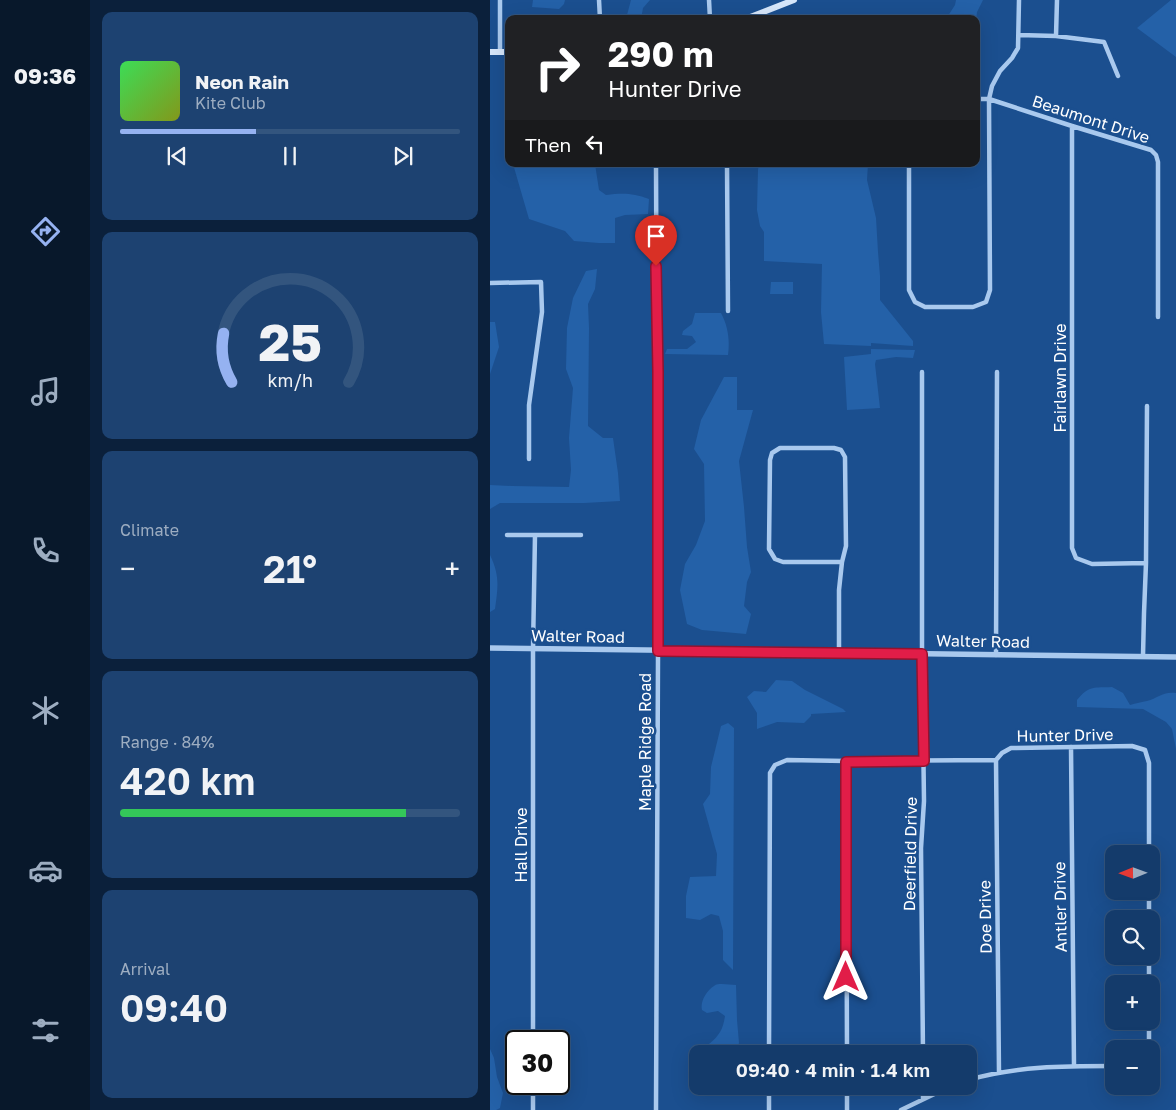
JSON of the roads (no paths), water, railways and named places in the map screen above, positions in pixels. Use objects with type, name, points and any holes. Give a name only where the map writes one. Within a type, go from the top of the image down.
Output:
[{"type":"main road","points":[[755,15],[794,0]]},
{"type":"main road","points":[[490,52],[505,52]]},
{"type":"street","points":[[500,0],[500,52]]},
{"type":"street","points":[[599,0],[600,15]]},
{"type":"street","points":[[709,0],[710,15]]},
{"type":"street","points":[[909,167],[909,290],[915,302],[925,308],[972,307],[986,302],[990,290],[989,99],[992,86],[1000,71],[1018,48],[1019,0]]},
{"type":"street","points":[[1056,36],[1057,0]]},
{"type":"street","points":[[1019,35],[1056,36],[1104,42],[1118,76]]},
{"type":"street","name":"Beaumont Drive","points":[[980,99],[989,99],[1150,150],[1156,155],[1158,162],[1158,316]]},
{"type":"street","name":"Fairlawn Drive","points":[[1072,126],[1072,548],[1076,558],[1092,564],[1146,563]]},
{"type":"street","name":"Maple Ridge Road","points":[[656,167],[658,651],[656,1110]]},
{"type":"street","points":[[727,167],[728,311]]},
{"type":"street","points":[[490,284],[541,282],[542,312],[529,405],[529,459]]},
{"type":"street","name":"Deerfield Drive","points":[[922,372],[924,801],[921,848],[923,1045]]},
{"type":"street","points":[[996,655],[997,372]]},
{"type":"street","points":[[1143,656],[1146,563],[1147,406]]},
{"type":"street","points":[[839,653],[839,590],[846,546],[845,457],[841,450],[834,448],[780,448],[772,453],[770,460],[769,549],[775,559],[783,562],[842,562]]},
{"type":"street","points":[[507,535],[581,535]]},
{"type":"street","name":"Hall Drive","points":[[533,1030],[533,649],[535,535]]},
{"type":"street","name":"Walter Road","points":[[490,648],[1176,657]]},
{"type":"street","name":"Hunter Drive","points":[[769,1045],[770,773],[774,765],[787,760],[846,762],[996,760],[1002,753],[1011,748],[1132,746],[1144,750],[1149,763],[1149,845]]},
{"type":"street","name":"Antler Drive","points":[[1071,747],[1074,1066]]},
{"type":"street","name":"Doe Drive","points":[[996,760],[999,1073]]},
{"type":"street","points":[[846,762],[846,1045]]},
{"type":"street","points":[[977,1078],[1037,1068],[1105,1066]]},
{"type":"street","points":[[533,1095],[533,1110]]},
{"type":"street","points":[[769,1095],[769,1110]]},
{"type":"street","points":[[847,1095],[847,1110]]},
{"type":"street","points":[[923,1095],[923,1100]]},
{"type":"street","points":[[901,1110],[933,1095]]}]
